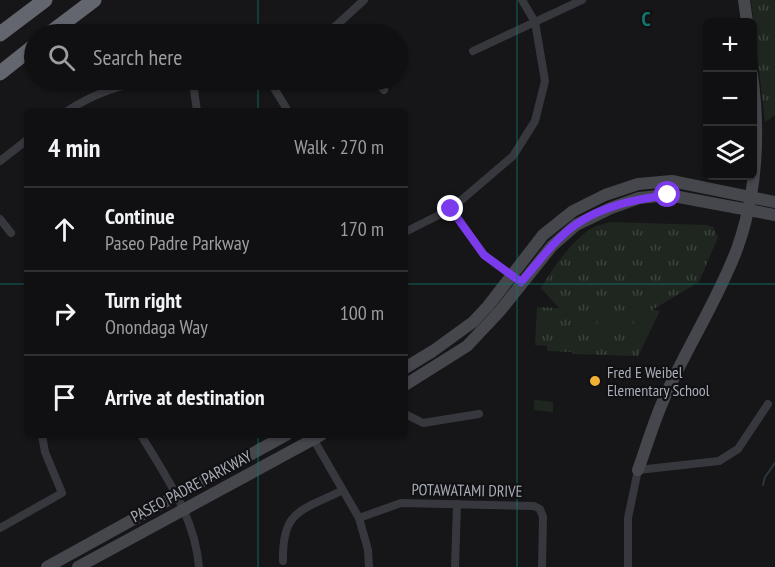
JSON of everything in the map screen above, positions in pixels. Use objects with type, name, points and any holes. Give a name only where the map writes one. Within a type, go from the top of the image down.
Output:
[{"type":"highway","points":[[0,34],[45,0]]},
{"type":"highway","points":[[62,24],[94,0]]},
{"type":"highway","points":[[0,73],[24,54]]},
{"type":"main road","points":[[744,0],[746,18]]},
{"type":"main road","points":[[638,470],[663,402],[730,264],[742,234],[755,168],[757,126]]},
{"type":"main road","points":[[408,384],[467,346],[499,312],[543,235],[573,211],[605,195],[638,184],[672,181],[749,203],[775,215]]},
{"type":"main road","points":[[749,203],[775,202]]},
{"type":"main road","points":[[408,366],[441,346],[473,322],[516,279]]},
{"type":"main road","name":"PASEO PADRE PARKWAY","points":[[47,567],[280,438]]},
{"type":"main road","name":"PASEO PADRE PARKWAY","points":[[78,567],[311,438]]},
{"type":"street","points":[[341,24],[364,0]]},
{"type":"street","points":[[408,230],[451,209],[513,156],[535,121],[545,81],[535,22],[522,0]]},
{"type":"street","points":[[473,51],[582,0]]},
{"type":"street","points":[[81,107],[111,90]]},
{"type":"street","points":[[194,90],[197,108]]},
{"type":"street","points":[[275,90],[286,108]]},
{"type":"street","points":[[0,161],[24,142]]},
{"type":"street","points":[[451,209],[484,255],[516,279]]},
{"type":"street","points":[[0,219],[10,233]]},
{"type":"street","points":[[628,567],[628,518],[638,470],[719,461],[738,449],[768,405]]},
{"type":"street","points":[[408,416],[423,423],[479,414]]},
{"type":"street","points":[[0,528],[62,493],[45,452],[43,438]]},
{"type":"street","points":[[143,438],[183,508],[197,547],[199,567]]},
{"type":"street","points":[[316,438],[341,491],[359,518],[368,550],[369,567]]},
{"type":"street","points":[[283,561],[286,526],[293,517],[302,510],[341,491]]},
{"type":"street","name":"POTAWATAMI DRIVE","points":[[359,518],[401,503],[534,506],[540,509],[543,517],[543,567]]},
{"type":"street","points":[[455,567],[457,504]]},
{"type":"green space","points":[[751,0],[775,0],[775,115],[765,122],[757,52],[757,18],[753,18]]},
{"type":"green space","points":[[610,222],[706,225],[713,227],[718,237],[699,282],[652,310],[660,311],[638,356],[572,354],[572,352],[547,351],[547,346],[535,345],[537,307],[559,308],[541,288],[578,239],[592,228]]},
{"type":"green space","points":[[598,310],[614,310],[613,338],[597,337]]},
{"type":"green space","points":[[617,311],[630,311],[630,334],[617,333]]},
{"type":"green space","points":[[634,311],[647,311],[646,334],[633,334]]},
{"type":"green space","points":[[536,400],[553,402],[553,412],[534,410]]},
{"type":"waterway","points":[[763,485],[765,477],[775,463]]},
{"type":"place","name":"Fred E Weibel Elementary School","points":[[595,381]]},
{"type":"route","points":[[451,209],[484,255],[521,282],[552,246],[576,225],[611,208],[639,198],[668,195]]}]
